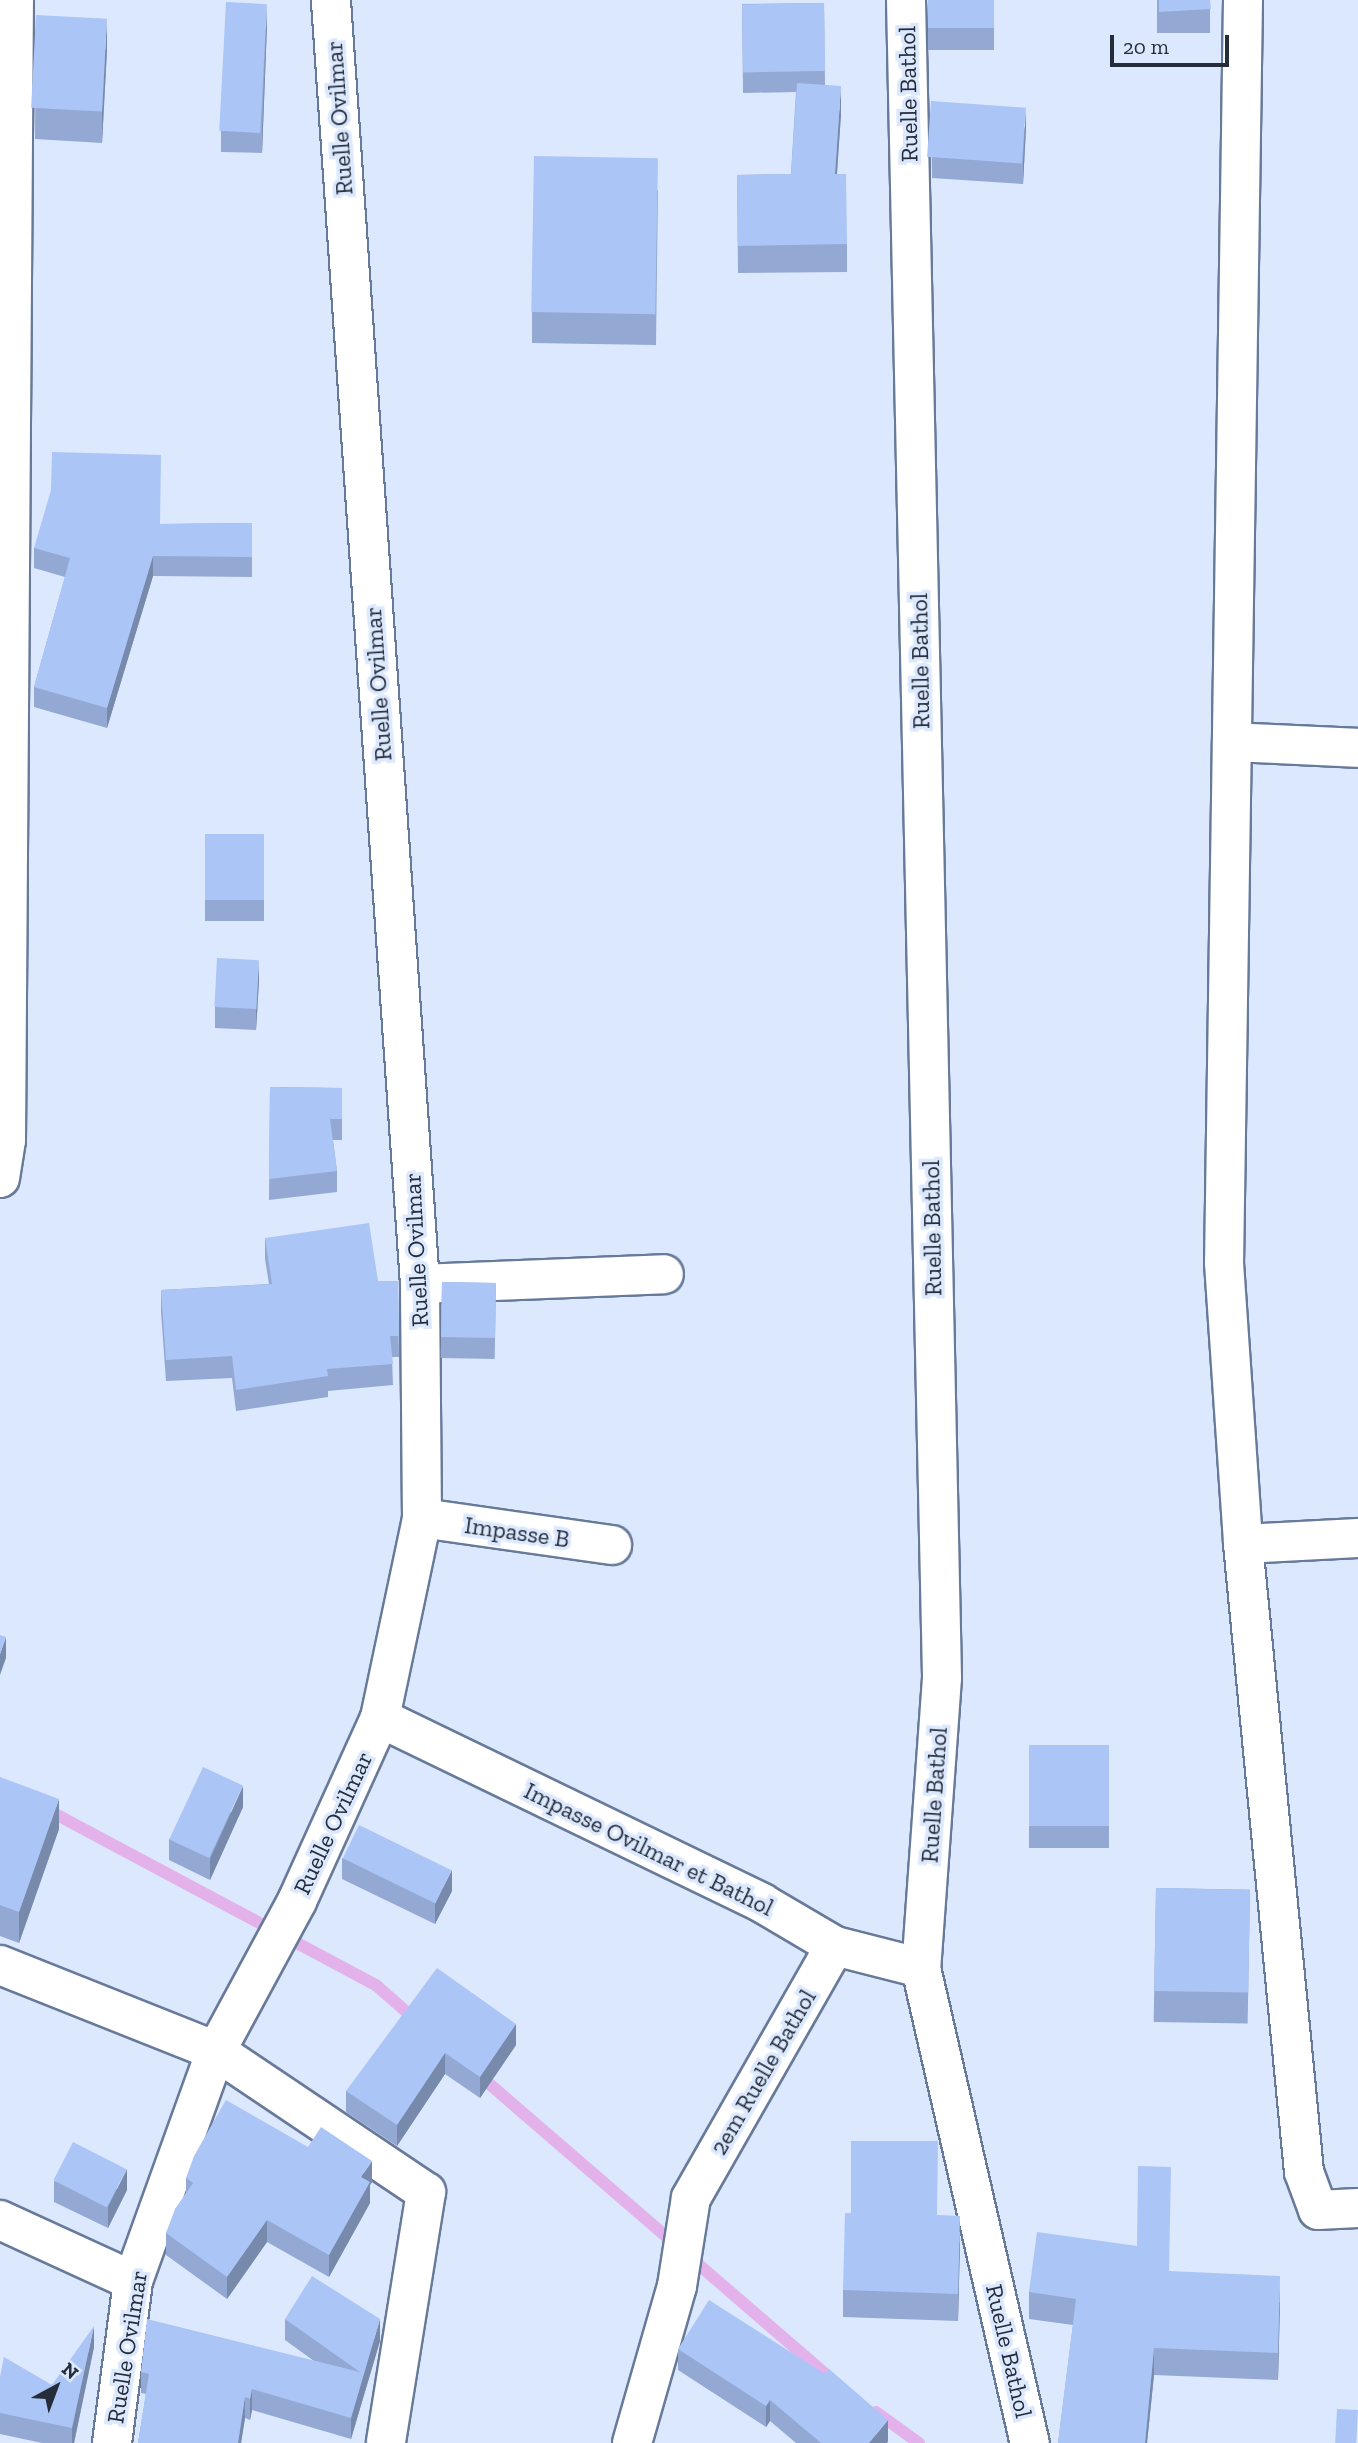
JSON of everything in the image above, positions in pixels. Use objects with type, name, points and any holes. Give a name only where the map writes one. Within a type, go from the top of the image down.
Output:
[{"type":"street","points":[[0,1178],[6,1140],[5,647],[14,0]]},
{"type":"street","name":"Ruelle Ovilmar","points":[[112,2443],[133,2281],[216,2051],[297,1902],[380,1718],[422,1518],[420,1284],[331,0]]},
{"type":"street","name":"Ruelle Bathol","points":[[906,0],[942,1678],[921,1968],[1030,2443]]},
{"type":"street","points":[[1243,0],[1224,1262],[1243,1544],[1304,2172],[1318,2210],[1358,2208]]},
{"type":"street","points":[[1233,742],[1358,748]]},
{"type":"street","points":[[420,1284],[664,1274]]},
{"type":"street","name":"Impasse B","points":[[422,1518],[612,1545]]},
{"type":"street","points":[[1243,1544],[1358,1538]]},
{"type":"street","name":"Impasse Ovilmar et Bathol","points":[[380,1718],[762,1903],[835,1946],[921,1968]]},
{"type":"street","name":"2em Ruelle Bathol","points":[[632,2443],[677,2286],[691,2198],[835,1946]]},
{"type":"street","points":[[0,1965],[216,2051],[426,2192],[386,2443]]},
{"type":"street","points":[[0,2220],[133,2281]]},
{"type":"building","points":[[928,0],[994,0],[994,28],[928,28]]},
{"type":"building","points":[[1159,0],[1210,0],[1211,9],[1159,12]]},
{"type":"building","points":[[226,2],[267,4],[260,133],[219,131]]},
{"type":"building","points":[[824,3],[825,71],[743,72],[742,4]]},
{"type":"building","points":[[36,15],[107,19],[102,112],[31,108]]},
{"type":"building","points":[[797,83],[841,86],[835,174],[846,174],[847,244],[738,246],[737,175],[791,174]]},
{"type":"building","points":[[931,101],[1026,108],[1022,163],[927,157]]},
{"type":"building","points":[[534,156],[658,158],[655,314],[531,312]]},
{"type":"building","points":[[52,452],[161,455],[160,524],[252,523],[252,557],[153,556],[107,708],[34,687],[70,558],[34,548],[51,490]]},
{"type":"building","points":[[205,834],[264,834],[264,900],[205,900]]},
{"type":"building","points":[[217,958],[259,960],[256,1009],[214,1007]]},
{"type":"building","points":[[270,1087],[342,1088],[342,1119],[330,1119],[337,1171],[269,1179]]},
{"type":"building","points":[[369,1223],[378,1281],[398,1281],[399,1336],[390,1336],[393,1364],[327,1369],[328,1376],[236,1390],[232,1356],[166,1360],[161,1290],[272,1284],[265,1238]]},
{"type":"building","points":[[442,1282],[496,1283],[495,1338],[441,1337]]},
{"type":"building","points":[[0,1635],[6,1637],[0,1654]]},
{"type":"building","points":[[1029,1745],[1109,1745],[1109,1826],[1029,1826]]},
{"type":"building","points":[[203,1767],[243,1786],[209,1858],[169,1840]]},
{"type":"building","points":[[0,1777],[59,1799],[19,1912],[0,1905]]},
{"type":"building","points":[[359,1825],[452,1870],[435,1903],[343,1858]]},
{"type":"building","points":[[1156,1888],[1250,1890],[1248,1993],[1154,1991]]},
{"type":"building","points":[[437,1968],[516,2024],[480,2077],[445,2053],[397,2125],[346,2091]]},
{"type":"building","points":[[226,2100],[308,2147],[321,2127],[372,2161],[361,2177],[370,2182],[329,2255],[267,2220],[227,2277],[166,2233],[175,2209],[193,2183],[186,2178],[194,2156]]},
{"type":"building","points":[[851,2141],[938,2141],[937,2215],[960,2216],[958,2294],[843,2290],[845,2213],[851,2213]]},
{"type":"building","points":[[73,2142],[126,2169],[107,2208],[53,2180]]},
{"type":"building","points":[[1138,2166],[1171,2167],[1169,2271],[1280,2276],[1278,2353],[1154,2348],[1145,2443],[1058,2443],[1076,2299],[1029,2292],[1037,2232],[1137,2246]]},
{"type":"building","points":[[312,2276],[380,2319],[351,2418],[252,2389],[250,2399],[245,2397],[238,2443],[138,2443],[149,2374],[141,2372],[147,2319],[360,2372],[285,2319]]},
{"type":"building","points":[[709,2300],[825,2374],[829,2369],[888,2420],[869,2443],[821,2443],[770,2400],[766,2406],[678,2349]]},
{"type":"building","points":[[94,2326],[72,2428],[0,2413],[0,2377],[4,2357],[52,2385]]},
{"type":"building","points":[[1337,2409],[1358,2410],[1356,2443],[1335,2443]]},
{"type":"waterway","points":[[46,1809],[377,1986],[418,2022]]},
{"type":"waterway","points":[[479,2075],[831,2379]]},
{"type":"waterway","points":[[876,2412],[919,2443]]}]
